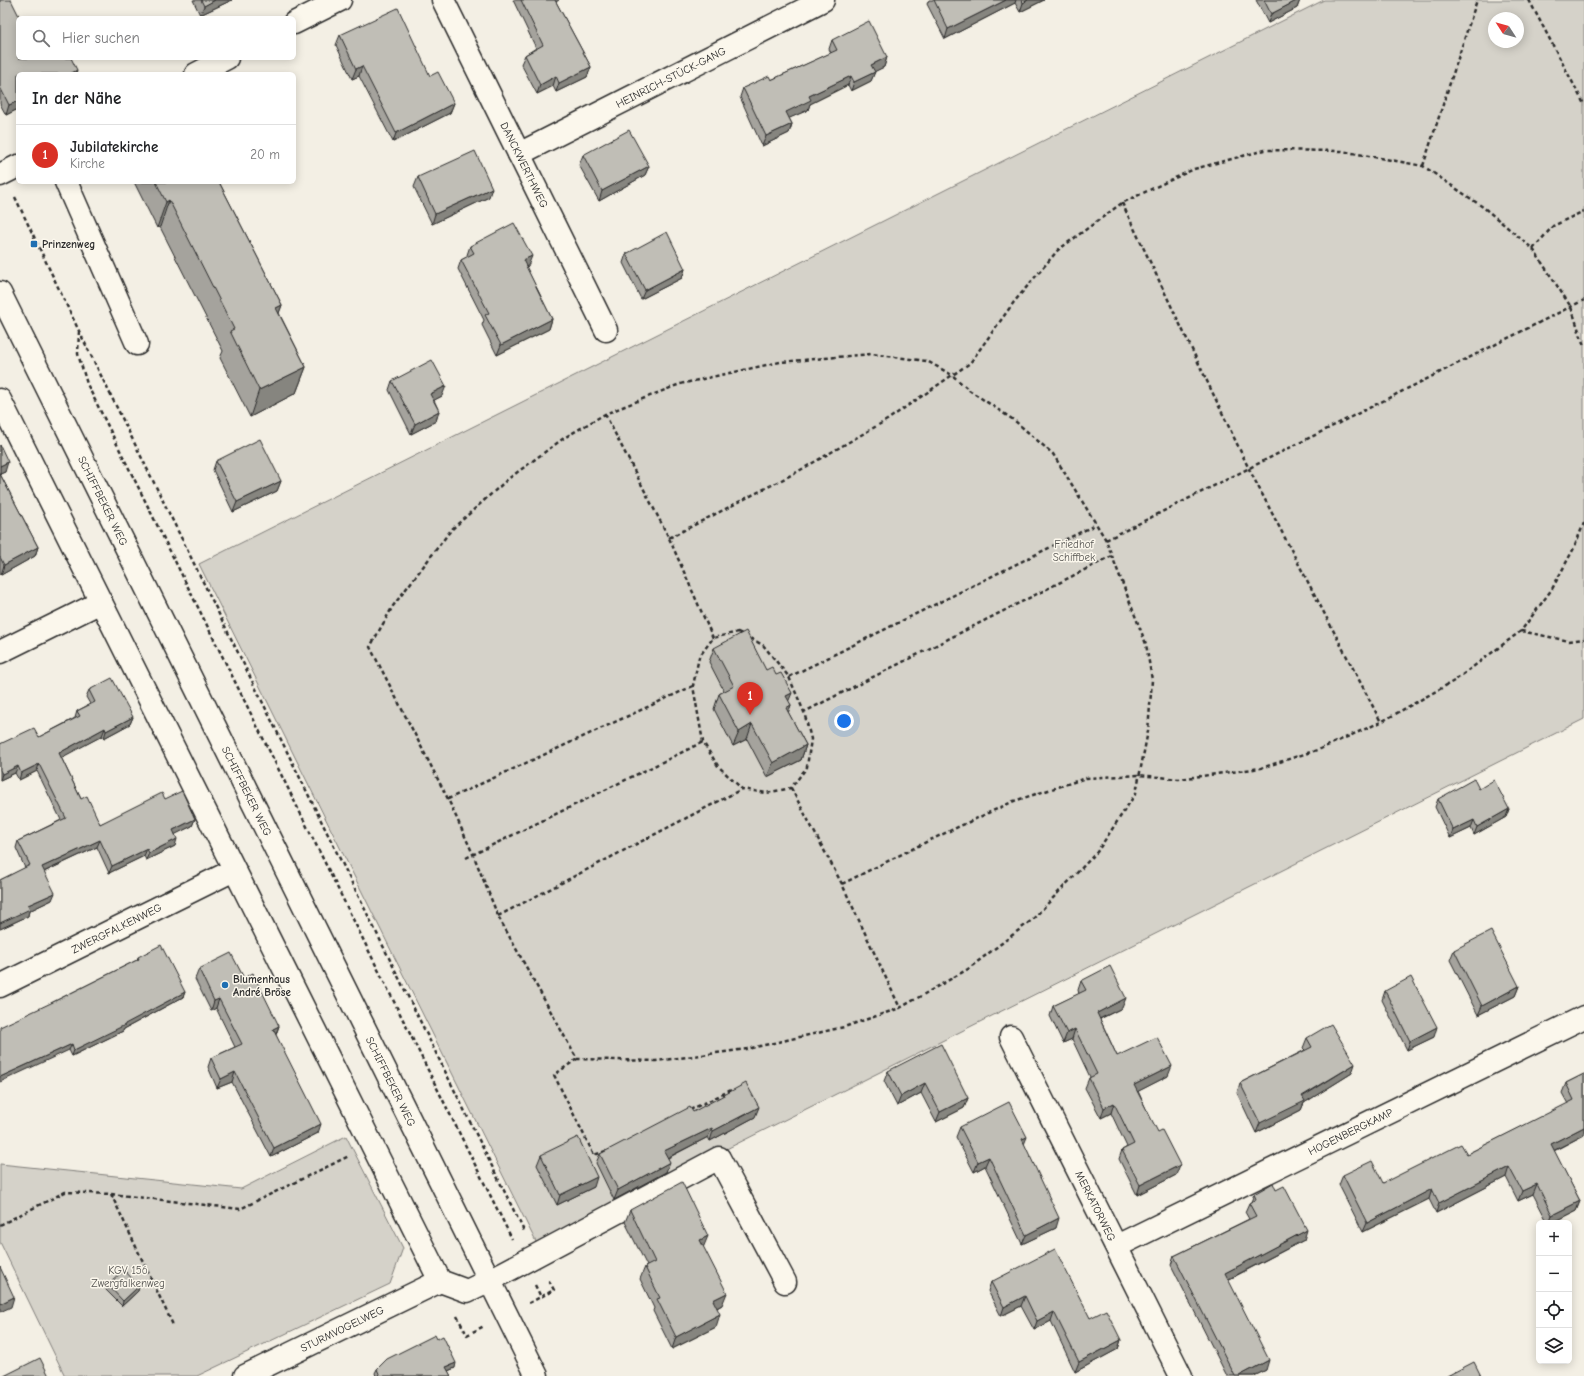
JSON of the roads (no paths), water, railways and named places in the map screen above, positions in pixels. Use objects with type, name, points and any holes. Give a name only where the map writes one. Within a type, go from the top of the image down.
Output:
[{"type":"street","points":[[296,22],[340,0]]},
{"type":"street","name":"DANCKWERTHWEG","points":[[442,0],[606,330]]},
{"type":"street","name":"HEINRICH-STÜCK-GANG","points":[[519,154],[822,0]]},
{"type":"street","points":[[200,72],[223,60]]},
{"type":"street","points":[[67,184],[137,344]]},
{"type":"street","name":"SCHIFFBEKER WEG","points":[[2,302],[537,1376]]},
{"type":"street","points":[[0,400],[440,1281],[466,1291],[530,1259],[719,1158],[785,1282]]},
{"type":"street","points":[[0,652],[101,602]]},
{"type":"street","name":"ZWERGFALKENWEG","points":[[0,986],[234,870]]},
{"type":"street","name":"HOGENBERGKAMP","points":[[1117,1246],[1584,1017]]},
{"type":"street","name":"MERKATORWEG","points":[[1011,1036],[1181,1376]]},
{"type":"street","name":"STURMVOGELWEG","points":[[245,1376],[440,1281]]},
{"type":"place","name":"Prinzenweg","points":[[34,244]]},
{"type":"place","name":"Jubilatekirche","points":[[750,715]]},
{"type":"place","name":"Blumenhaus André Bröse","points":[[225,985]]},
{"type":"park label","name":"Friedhof Schiffbek","points":[[1074,550]]},
{"type":"park label","name":"KGV 156 Zwergfalkenweg","points":[[128,1276]]}]
